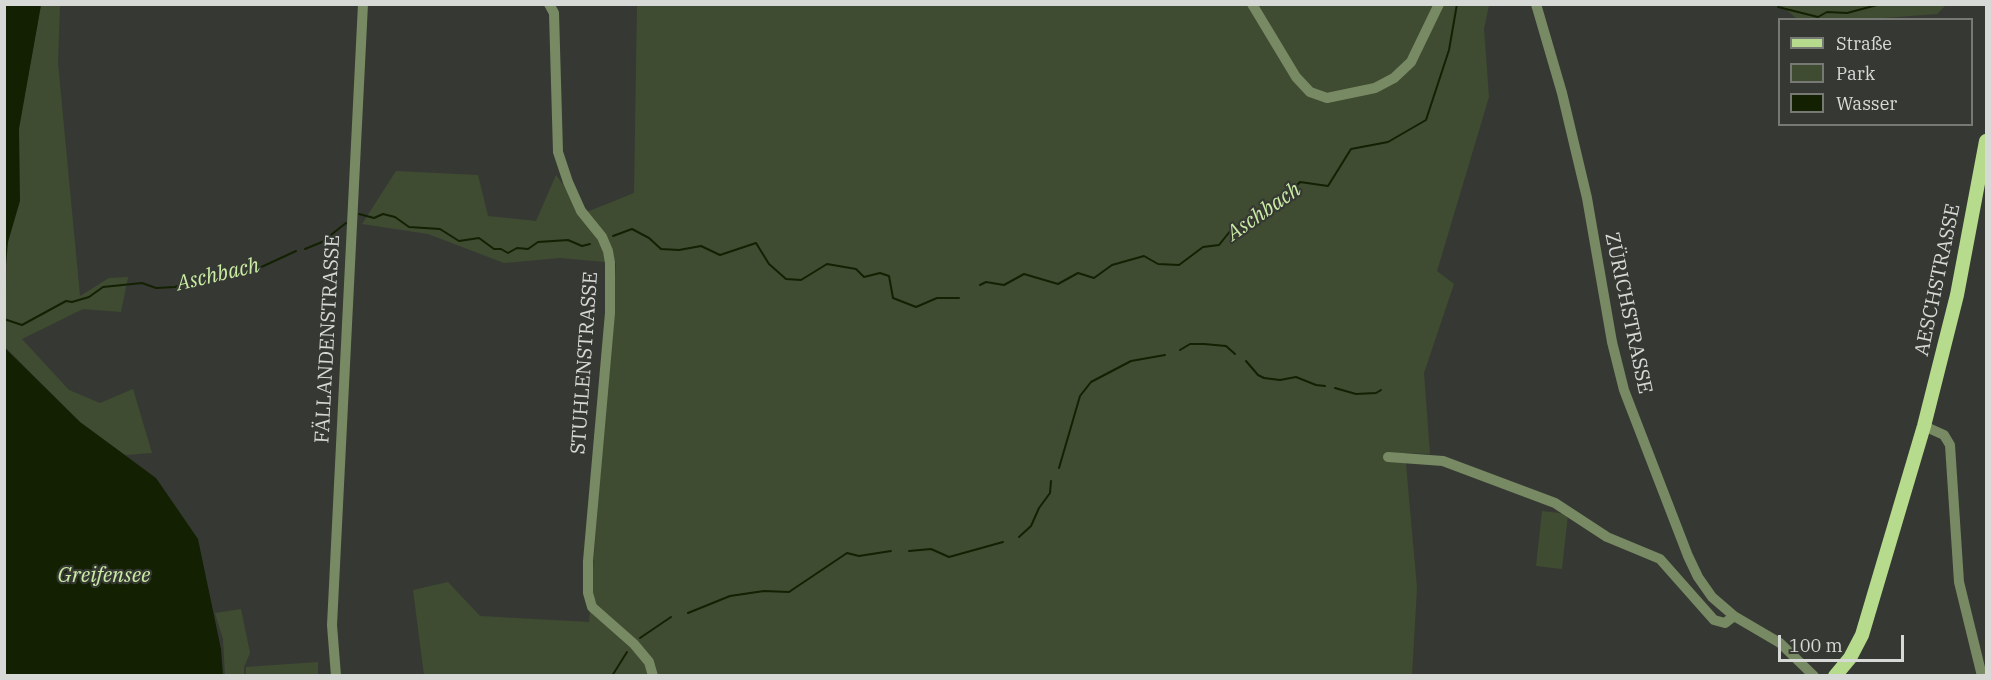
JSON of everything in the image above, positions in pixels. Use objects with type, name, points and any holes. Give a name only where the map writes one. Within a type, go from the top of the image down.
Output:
[{"type":"main road","name":"AESCHSTRASSE","points":[[1835,675],[1850,658],[1863,635],[1924,426],[1957,295],[1986,141]]},
{"type":"street","name":"FÄLLANDENSTRASSE","points":[[336,675],[332,625],[363,4]]},
{"type":"street","name":"STUHLENSTRASSE","points":[[549,4],[554,13],[558,152],[567,182],[581,210],[602,237],[610,262],[610,313],[588,561],[588,593],[592,607],[634,644],[649,662],[653,675]]},
{"type":"street","points":[[1252,4],[1259,20],[1296,77],[1310,92],[1327,98],[1365,91],[1394,78],[1411,62],[1439,4]]},
{"type":"street","name":"ZÜRICHSTRASSE","points":[[1536,4],[1562,93],[1585,186],[1612,342],[1631,413],[1698,577],[1712,597],[1734,615],[1780,643],[1814,675]]},
{"type":"street","points":[[1924,426],[1944,435],[1950,445],[1959,582],[1982,675]]},
{"type":"street","points":[[1388,457],[1443,461],[1555,503],[1607,537],[1660,559],[1714,620],[1725,623],[1734,615]]},
{"type":"green space","points":[[41,5],[60,5],[58,63],[80,296],[109,278],[128,277],[121,312],[83,309],[22,339],[69,390],[100,403],[133,389],[152,453],[125,455],[80,422],[5,347],[8,184]]},
{"type":"green space","points":[[637,5],[1489,5],[1484,29],[1489,97],[1437,271],[1454,284],[1424,373],[1430,454],[1405,453],[1417,588],[1412,675],[424,675],[413,590],[448,582],[480,616],[589,622],[616,263],[560,258],[504,263],[428,234],[362,224],[396,171],[478,175],[488,216],[536,221],[556,175],[584,213],[634,193]]},
{"type":"green space","points":[[1781,5],[1946,5],[1937,14],[1884,18],[1796,18]]},
{"type":"green space","points":[[1542,511],[1568,514],[1562,569],[1536,566]]},
{"type":"green space","points":[[241,609],[250,653],[244,667],[244,675],[225,675],[223,639],[215,613]]},
{"type":"green space","points":[[318,662],[318,675],[246,675],[246,667]]},
{"type":"water","points":[[5,4],[41,5],[19,129],[20,201],[8,242],[5,275]]},
{"type":"water","name":"Greifensee","points":[[4,347],[80,422],[156,478],[198,539],[221,649],[223,675],[5,675]]},
{"type":"waterway","name":"Aschbach","points":[[980,285],[986,282],[1004,285],[1024,274],[1058,284],[1078,273],[1094,278],[1112,265],[1144,256],[1158,264],[1179,265],[1203,247],[1219,245],[1231,230],[1276,208],[1300,182],[1328,186],[1351,149],[1388,142],[1426,120],[1449,50],[1457,4]]},
{"type":"waterway","name":"Aschbach","points":[[1778,7],[1818,17],[1827,12],[1847,13],[1881,4]]},
{"type":"waterway","name":"Aschbach","points":[[359,214],[374,218],[383,214],[395,217],[409,227],[440,229],[459,241],[479,238],[494,249],[501,249],[508,253],[517,248],[528,249],[538,242],[568,240],[582,246],[590,244]]},
{"type":"waterway","name":"Aschbach","points":[[305,249],[322,242],[346,223]]},
{"type":"waterway","name":"Aschbach","points":[[613,236],[632,229],[649,238],[661,249],[679,250],[701,246],[720,255],[756,243],[769,264],[786,279],[801,280],[827,264],[856,269],[864,277],[880,273],[889,276],[893,298],[916,307],[937,298],[959,298]]},
{"type":"waterway","name":"Aschbach","points":[[4,319],[22,325],[66,301],[72,302],[89,297],[103,287],[142,283],[156,288],[175,287],[203,275],[257,269],[296,251]]},
{"type":"waterway","points":[[1180,350],[1190,344],[1204,344],[1226,346],[1235,354]]},
{"type":"waterway","points":[[1059,468],[1080,396],[1091,382],[1131,361],[1165,355]]},
{"type":"waterway","points":[[1246,361],[1258,375],[1264,378],[1280,380],[1296,377],[1325,386]]},
{"type":"waterway","points":[[1335,388],[1356,394],[1376,393],[1381,390]]},
{"type":"waterway","points":[[1019,537],[1031,526],[1039,508],[1050,493],[1051,481]]},
{"type":"waterway","points":[[909,551],[931,549],[949,557],[1003,542]]},
{"type":"waterway","points":[[688,613],[730,596],[764,591],[789,592],[847,553],[859,556],[891,551]]},
{"type":"waterway","points":[[640,638],[671,617]]},
{"type":"waterway","points":[[612,676],[627,652]]}]
